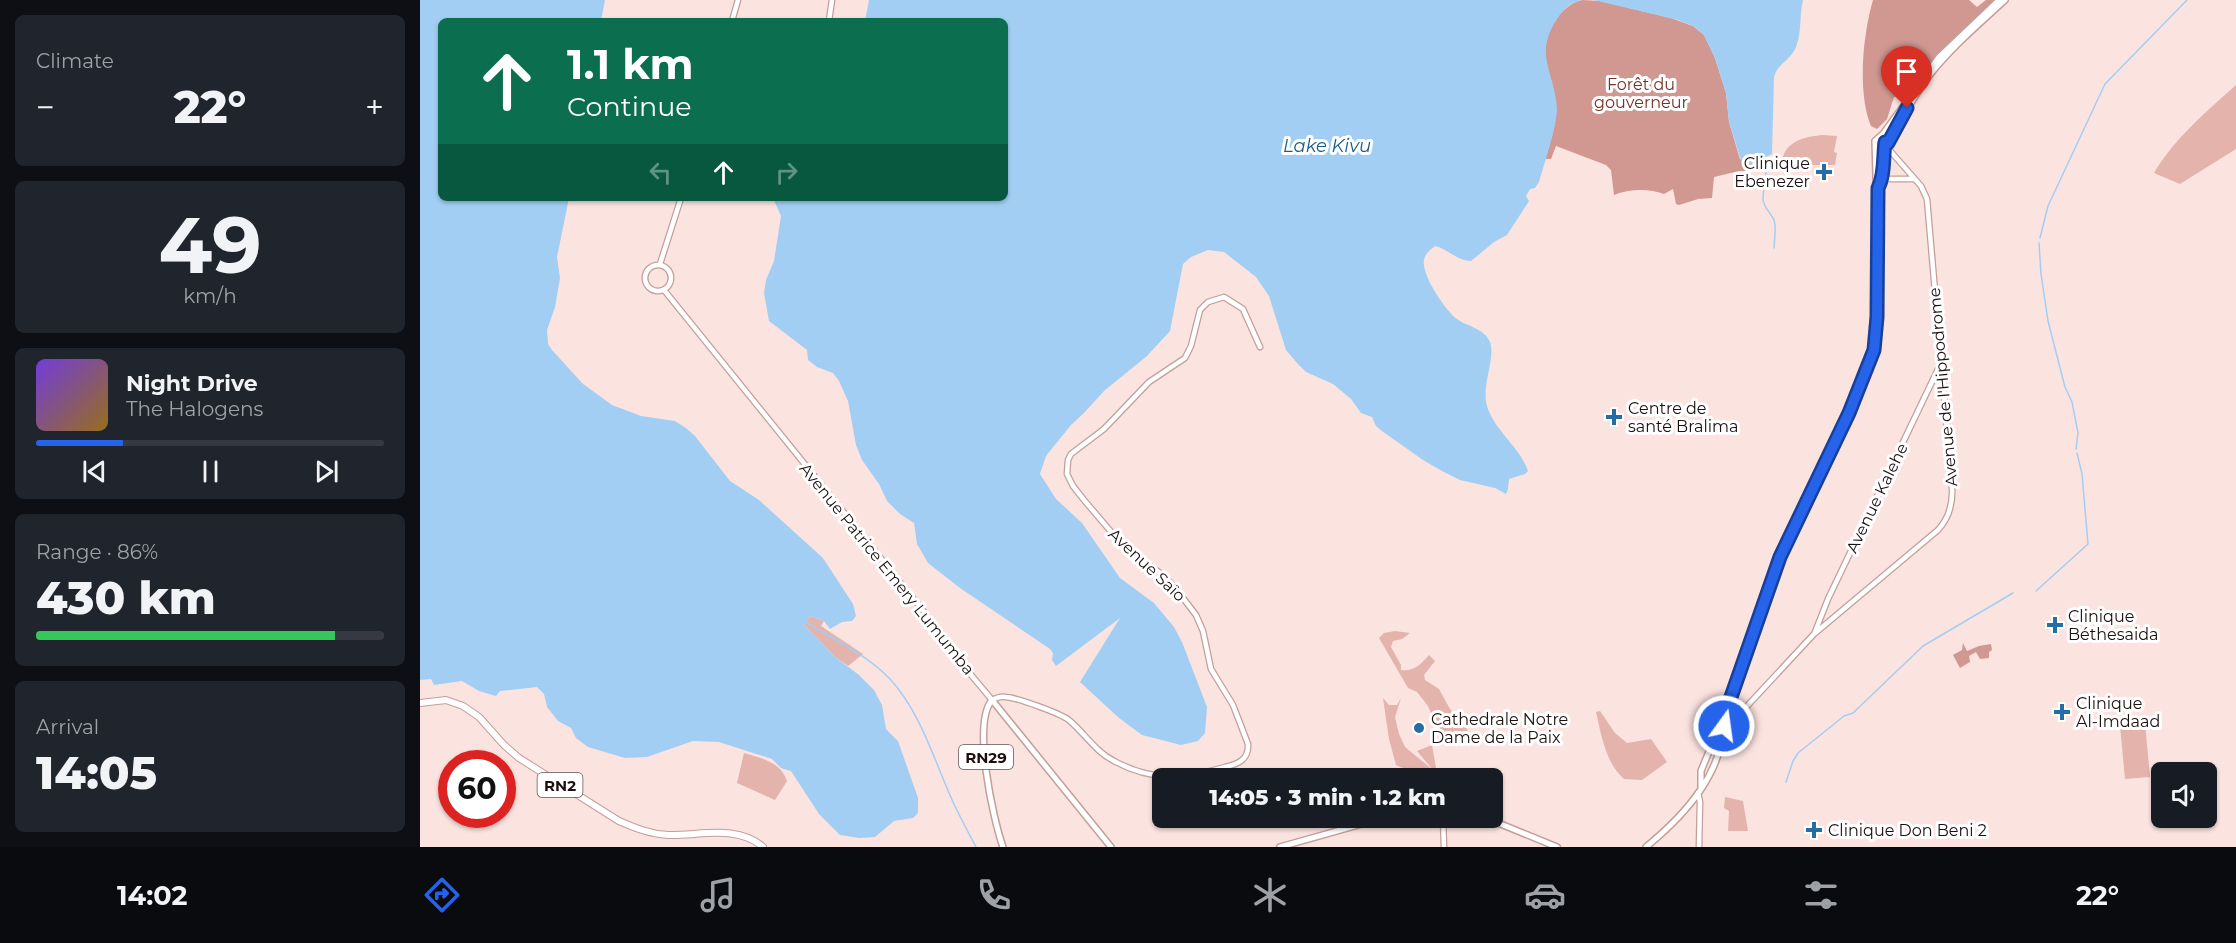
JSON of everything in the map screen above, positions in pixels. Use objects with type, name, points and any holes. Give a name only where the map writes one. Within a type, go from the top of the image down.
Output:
[{"type":"highway","name":"RN2","points":[[420,703],[446,700],[463,706],[479,717],[504,745],[528,765],[619,822],[634,828],[669,835],[745,836],[763,847]]},
{"type":"main road","points":[[1878,188],[1882,179],[1885,146],[1905,106],[1939,57],[1999,0]]},
{"type":"main road","points":[[1646,847],[1673,824],[1710,778],[1724,733],[1722,725],[1724,717],[1780,557],[1849,413],[1874,350],[1877,317],[1878,188],[1875,179],[1876,148],[1874,143],[1942,60],[2006,0]]},
{"type":"main road","points":[[1879,138],[1885,146]]},
{"type":"main road","points":[[1876,148],[1885,146]]},
{"type":"main road","name":"RN29","points":[[992,700],[986,712],[987,783],[991,808],[1003,847]]},
{"type":"main road","name":"Avenue Patrice Emery Lumumba","points":[[992,700],[1111,847]]},
{"type":"main road","points":[[1700,791],[1701,771],[1716,731],[1722,725]]},
{"type":"main road","points":[[1503,825],[1557,847]]},
{"type":"main road","points":[[1280,847],[1347,828]]},
{"type":"street","points":[[733,18],[738,0]]},
{"type":"street","points":[[829,18],[832,0]]},
{"type":"street","name":"Avenue de l'Hippodrome","points":[[1724,733],[1814,634],[1938,530],[1949,514],[1953,498],[1927,199],[1923,189],[1885,146]]},
{"type":"street","points":[[1875,179],[1914,179]]},
{"type":"street","points":[[660,264],[668,270],[671,281],[664,290],[655,292],[645,283],[645,274],[647,270],[660,264],[680,201]]},
{"type":"street","name":"Avenue Patrice Emery Lumumba","points":[[664,290],[942,634],[962,664],[992,700]]},
{"type":"street","name":"Avenue Saïo","points":[[992,700],[1005,697],[1059,714],[1067,718],[1111,760],[1154,776],[1183,777],[1242,762],[1249,751],[1245,736],[1233,705],[1211,669],[1203,631],[1196,615],[1163,575],[1118,540],[1072,486],[1067,467],[1071,454],[1104,429],[1149,382],[1185,357],[1191,346],[1197,316],[1208,302],[1224,297],[1243,309],[1260,347]]},
{"type":"street","name":"Avenue Kalehe","points":[[1814,634],[1828,599],[1941,363]]},
{"type":"street","name":"Avenue de l'Hippodrome","points":[[1722,725],[1738,716]]},
{"type":"street","points":[[1716,731],[1724,733]]},
{"type":"street","points":[[1699,847],[1700,791]]},
{"type":"street","points":[[1443,828],[1444,847]]},
{"type":"shaded area","points":[[2236,85],[2236,149],[2180,184],[2154,173],[2181,137]]},
{"type":"shaded area","points":[[1822,135],[1837,136],[1834,152],[1837,153],[1835,165],[1782,165],[1786,151],[1795,142]]},
{"type":"shaded area","points":[[810,616],[824,621],[821,626],[863,654],[848,666],[835,657],[804,625]]},
{"type":"shaded area","points":[[1395,631],[1410,633],[1402,639],[1393,641],[1391,647],[1401,665],[1401,670],[1413,669],[1429,655],[1435,661],[1424,675],[1425,680],[1439,689],[1450,709],[1463,721],[1470,735],[1446,739],[1441,737],[1428,706],[1417,692],[1408,688],[1379,638],[1384,633]]},
{"type":"shaded area","points":[[1383,698],[1389,705],[1397,705],[1401,698],[1395,717],[1399,734],[1405,747],[1431,768],[1403,768],[1396,765],[1389,739]]},
{"type":"shaded area","points":[[1600,711],[1615,733],[1627,743],[1651,739],[1667,762],[1642,780],[1624,779],[1613,765],[1605,748],[1596,712]]},
{"type":"shaded area","points":[[2145,723],[2150,777],[2125,779],[2120,725]]},
{"type":"shaded area","points":[[1432,745],[1436,768],[1431,768],[1417,751]]},
{"type":"shaded area","points":[[744,753],[770,762],[784,775],[787,781],[775,800],[737,783]]},
{"type":"shaded area","points":[[1725,797],[1743,801],[1748,831],[1728,831],[1729,811],[1724,808]]},
{"type":"green space","name":"Forêt du gouverneur","points":[[1582,0],[1600,1],[1671,18],[1693,26],[1704,35],[1715,58],[1726,93],[1729,122],[1740,159],[1751,164],[1756,162],[1760,171],[1739,171],[1714,177],[1712,198],[1698,199],[1679,205],[1676,204],[1673,189],[1664,194],[1639,190],[1614,195],[1611,170],[1606,165],[1556,146],[1551,159],[1545,159],[1555,119],[1555,106],[1545,61],[1548,37],[1561,13],[1567,7]]},
{"type":"green space","points":[[1873,0],[1969,0],[1977,7],[1986,0],[1999,0],[1905,103],[1898,97],[1894,97],[1887,119],[1877,129],[1871,126],[1867,112],[1863,80],[1866,29]]},
{"type":"green space","points":[[1963,643],[1967,651],[1991,644],[1992,650],[1989,652],[1989,658],[1980,659],[1976,652],[1969,656],[1970,662],[1960,668],[1953,655],[1962,650]]},
{"type":"water","points":[[420,0],[605,0],[602,18],[438,18],[438,201],[568,201],[557,257],[560,278],[555,307],[547,330],[548,344],[583,384],[612,405],[641,416],[675,421],[686,428],[695,436],[730,481],[759,500],[823,558],[853,604],[856,616],[852,621],[842,622],[830,629],[824,621],[810,616],[804,625],[835,657],[874,690],[882,705],[886,729],[898,741],[918,798],[918,813],[913,818],[894,821],[875,837],[859,838],[840,835],[819,814],[791,771],[781,768],[772,759],[719,742],[693,741],[647,757],[625,758],[588,747],[576,738],[571,728],[558,721],[547,707],[544,694],[537,687],[500,691],[496,696],[479,691],[462,681],[434,685],[431,679],[420,680]]},
{"type":"water","name":"Lake Kivu","points":[[869,0],[1582,0],[1571,4],[1562,12],[1550,32],[1547,43],[1547,64],[1557,109],[1550,145],[1539,182],[1535,188],[1530,189],[1526,196],[1529,201],[1507,235],[1494,242],[1471,261],[1461,259],[1435,246],[1424,260],[1426,274],[1446,308],[1461,322],[1484,334],[1490,342],[1487,406],[1495,423],[1519,454],[1528,471],[1509,479],[1506,494],[1495,488],[1460,480],[1423,460],[1376,426],[1372,417],[1361,413],[1351,399],[1333,384],[1306,372],[1298,364],[1286,350],[1269,296],[1256,277],[1224,252],[1208,250],[1191,257],[1183,264],[1170,331],[1147,356],[1104,391],[1071,425],[1046,456],[1040,474],[1056,499],[1082,523],[1120,578],[1154,603],[1174,627],[1182,642],[1207,707],[1205,733],[1198,741],[1181,745],[1142,735],[1119,718],[1080,682],[1120,618],[1056,666],[1050,649],[960,588],[928,563],[917,544],[914,523],[900,514],[887,501],[879,484],[862,460],[856,445],[848,401],[839,381],[833,373],[817,367],[808,360],[807,350],[769,321],[764,293],[766,280],[774,261],[781,216],[774,201],[1008,201],[1008,18],[866,18]]},
{"type":"water","points":[[1594,0],[1803,0],[1796,47],[1778,68],[1774,77],[1772,154],[1751,164],[1742,163],[1729,122],[1726,93],[1715,58],[1704,35],[1693,26],[1678,20]]},
{"type":"waterway","points":[[2040,238],[2048,206],[2105,84],[2187,0]]},
{"type":"waterway","points":[[1756,162],[1758,167],[1766,171],[1763,199],[1775,223],[1774,248]]},
{"type":"waterway","points":[[2039,243],[2048,321],[2065,387],[2072,402],[2078,433],[2076,449]]},
{"type":"waterway","points":[[2036,591],[2088,544],[2082,474],[2077,453]]},
{"type":"waterway","points":[[1786,782],[1798,753],[1844,716],[1853,713],[1923,646],[2013,593]]},
{"type":"waterway","points":[[806,622],[871,662],[901,692],[919,722],[953,802],[976,847]]},
{"type":"place","name":"Clinique Ebenezer","points":[[1824,172]]},
{"type":"place","name":"Centre de santé Bralima","points":[[1614,417]]},
{"type":"place","name":"Clinique Béthesaida","points":[[2055,625]]},
{"type":"place","name":"Clinique Al-Imdaad","points":[[2062,712]]},
{"type":"place","name":"Cathedrale Notre Dame de la Paix","points":[[1419,728]]},
{"type":"place","name":"Clinique Don Beni 2","points":[[1814,830]]},
{"type":"route","points":[[1724,726],[1724,717],[1780,557],[1849,413],[1874,350],[1877,317],[1877,202],[1878,188],[1882,179],[1883,149],[1885,142],[1888,143],[1907,108]]}]
